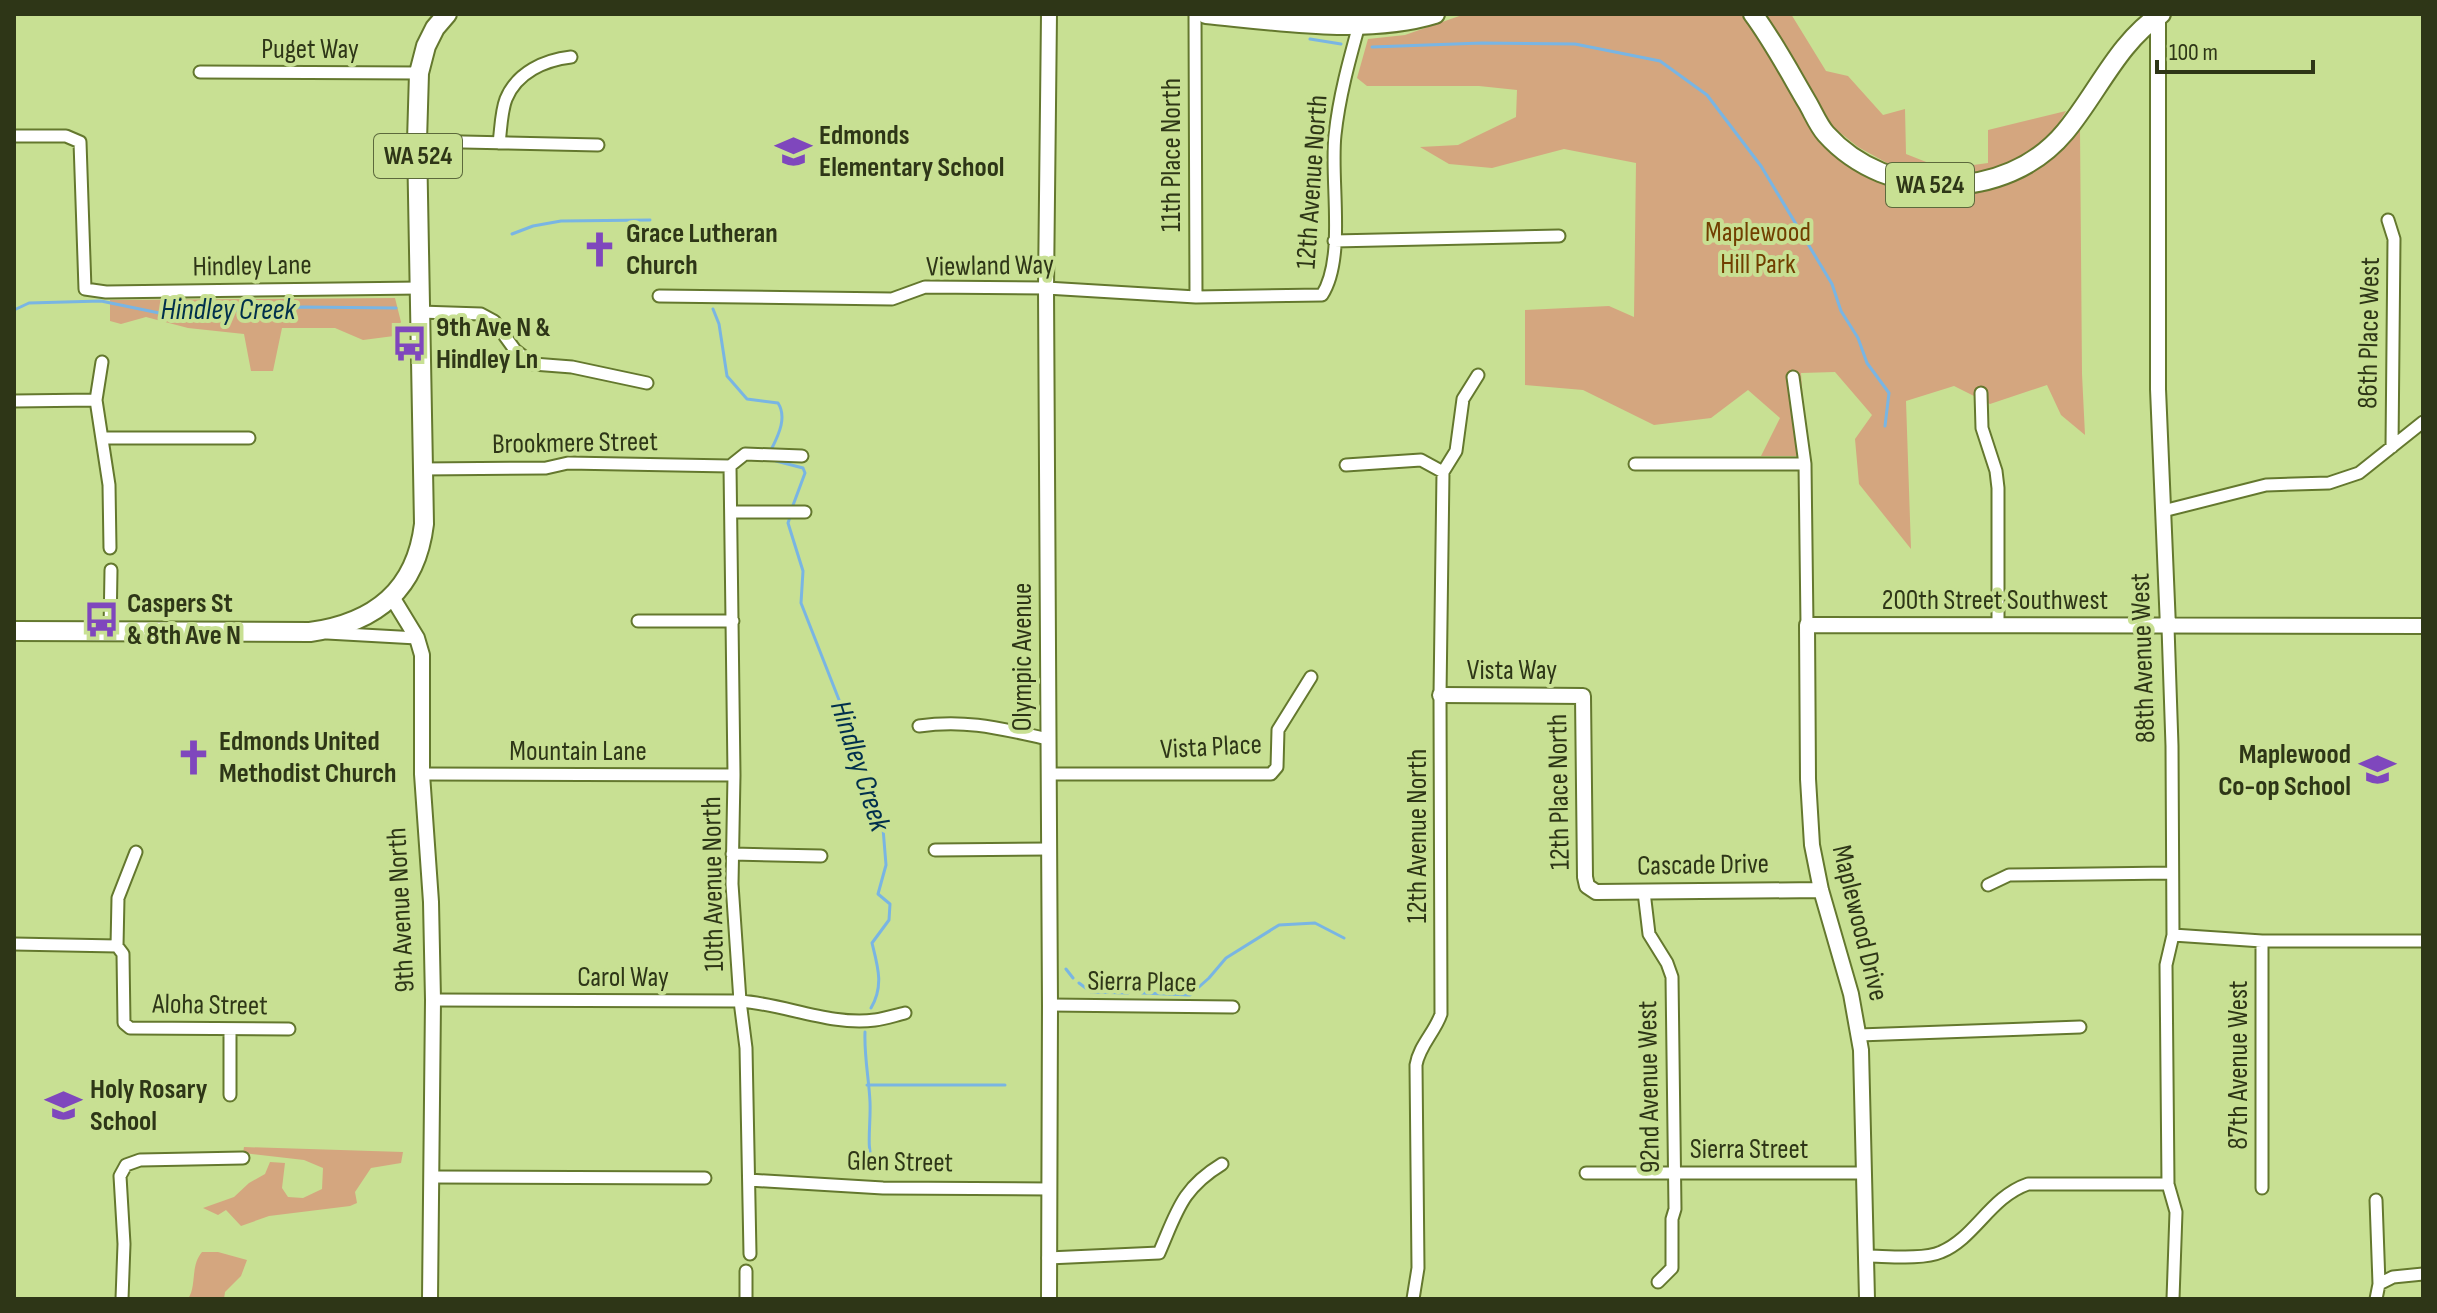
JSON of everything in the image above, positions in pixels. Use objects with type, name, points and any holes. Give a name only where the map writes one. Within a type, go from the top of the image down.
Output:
[{"type":"main road","name":"WA 524","points":[[14,631],[310,632],[352,622],[392,597],[413,567],[424,524],[417,141],[419,73],[426,46],[447,14]]},
{"type":"main road","points":[[1206,14],[1359,25],[1435,14]]},
{"type":"main road","name":"WA 524","points":[[1753,14],[1825,133],[1860,162],[1903,181],[1942,187],[1991,180],[2033,161],[2064,133],[2121,53],[2159,15]]},
{"type":"street","name":"Olympic Avenue","points":[[1049,14],[1046,288],[1049,1299]]},
{"type":"street","name":"11th Place North","points":[[1195,14],[1196,297]]},
{"type":"street","name":"88th Avenue West","points":[[2159,15],[2158,389],[2172,746],[2173,935],[2166,965],[2168,1184],[2176,1212],[2173,1299]]},
{"type":"street","name":"12th Avenue North","points":[[1322,295],[1331,282],[1334,138],[1341,92],[1359,25]]},
{"type":"street","points":[[499,143],[506,98],[524,74],[548,60],[571,57]]},
{"type":"street","name":"Puget Way","points":[[200,72],[419,73]]},
{"type":"street","name":"Hindley Lane","points":[[14,136],[66,136],[80,142],[85,289],[106,292],[420,288]]},
{"type":"street","points":[[417,141],[598,145]]},
{"type":"street","name":"86th Place West","points":[[2388,220],[2394,239],[2392,447]]},
{"type":"street","points":[[1334,241],[1559,236]]},
{"type":"street","name":"Viewland Way","points":[[659,296],[892,299],[925,287],[1046,288],[1196,297],[1322,295]]},
{"type":"street","points":[[420,312],[481,314],[494,321],[515,350],[533,364],[572,367],[647,383]]},
{"type":"street","points":[[102,362],[96,400],[109,485],[110,548]]},
{"type":"street","name":"12th Avenue North","points":[[1413,1299],[1418,1268],[1416,1065],[1441,1014],[1443,472],[1456,451],[1463,399],[1478,375]]},
{"type":"street","name":"Maplewood Drive","points":[[1793,377],[1805,464],[1810,821],[1821,890],[1851,994],[1859,1035],[1867,1299]]},
{"type":"street","points":[[1981,393],[1982,428],[1997,479],[1998,625]]},
{"type":"street","points":[[14,401],[96,400]]},
{"type":"street","points":[[2163,511],[2266,485],[2329,483],[2359,473],[2423,422]]},
{"type":"street","points":[[103,438],[249,438]]},
{"type":"street","points":[[730,466],[745,454],[802,456]]},
{"type":"street","points":[[1346,465],[1421,460],[1443,472]]},
{"type":"street","name":"Brookmere Street","points":[[421,469],[546,468],[568,463],[730,466]]},
{"type":"street","points":[[1635,464],[1805,464]]},
{"type":"street","name":"10th Avenue North","points":[[730,466],[734,775],[732,854],[740,1001],[746,1048],[750,1254]]},
{"type":"street","points":[[731,512],[805,512]]},
{"type":"street","points":[[110,630],[111,570]]},
{"type":"street","name":"9th Avenue North","points":[[392,597],[417,638],[422,655],[422,774],[431,902],[433,1000],[430,1299]]},
{"type":"street","points":[[638,621],[733,621]]},
{"type":"street","name":"200th Street Southwest","points":[[1807,625],[2423,626]]},
{"type":"street","points":[[310,632],[417,638]]},
{"type":"street","name":"Vista Place","points":[[1048,774],[1271,774],[1277,767],[1278,730],[1311,677]]},
{"type":"street","name":"Vista Way","points":[[1440,695],[1583,696]]},
{"type":"street","name":"12th Place North","points":[[1583,696],[1587,886]]},
{"type":"street","points":[[919,726],[944,722],[971,723],[1048,739]]},
{"type":"street","name":"Mountain Lane","points":[[422,774],[734,775]]},
{"type":"street","points":[[935,850],[1049,849]]},
{"type":"street","points":[[14,944],[117,946],[118,898],[136,852]]},
{"type":"street","points":[[732,854],[821,856]]},
{"type":"street","points":[[1988,885],[2009,875],[2172,873]]},
{"type":"street","name":"Cascade Drive","points":[[1587,886],[1596,892],[1821,890]]},
{"type":"street","name":"92nd Avenue West","points":[[1644,892],[1649,934],[1672,977],[1672,1268],[1658,1282]]},
{"type":"street","points":[[2173,935],[2262,941],[2423,941]]},
{"type":"street","name":"87th Avenue West","points":[[2262,941],[2262,1188]]},
{"type":"street","name":"Aloha Street","points":[[117,946],[123,954],[124,1023],[130,1028],[289,1029]]},
{"type":"street","name":"Carol Way","points":[[433,1000],[740,1001],[767,1003],[836,1019],[874,1020],[905,1013]]},
{"type":"street","name":"Sierra Place","points":[[1050,1005],[1233,1007]]},
{"type":"street","points":[[1859,1035],[2080,1027]]},
{"type":"street","points":[[230,1031],[230,1095]]},
{"type":"street","points":[[122,1299],[124,1244],[120,1176],[126,1165],[140,1160],[243,1158]]},
{"type":"street","points":[[1048,1258],[1159,1253],[1185,1194],[1201,1177],[1222,1164]]},
{"type":"street","name":"Sierra Street","points":[[1586,1173],[1864,1173]]},
{"type":"street","points":[[432,1177],[705,1178]]},
{"type":"street","name":"Glen Street","points":[[749,1180],[883,1188],[1050,1189]]},
{"type":"street","points":[[1866,1256],[1938,1254],[1953,1245],[2013,1189],[2028,1184],[2168,1184]]},
{"type":"street","points":[[2376,1200],[2379,1284],[2376,1299]]},
{"type":"street","points":[[746,1271],[746,1299]]},
{"type":"street","points":[[2379,1284],[2393,1277],[2423,1274]]},
{"type":"green space","name":"Maplewood Hill Park","points":[[1465,14],[1743,14],[1809,118],[1895,185],[2037,167],[2080,130],[2085,435],[2061,415],[2047,385],[1990,404],[1954,386],[1906,401],[1911,549],[1859,484],[1855,439],[1872,415],[1835,372],[1801,373],[1807,456],[1761,456],[1780,418],[1748,390],[1711,418],[1654,425],[1583,390],[1525,385],[1525,310],[1609,306],[1634,317],[1636,163],[1564,149],[1492,168],[1449,164],[1420,147],[1458,145],[1516,117],[1517,90],[1479,86],[1367,86],[1357,78],[1368,39],[1405,35]]},
{"type":"green space","points":[[1764,14],[1791,14],[1826,71],[1848,76],[1883,115],[1905,109],[1906,154],[1944,169],[1988,163],[1988,130],[2066,111],[2052,134],[2026,155],[1998,170],[1942,180],[1907,174],[1858,147],[1833,127]]},
{"type":"green space","points":[[395,298],[401,322],[394,336],[363,340],[335,328],[282,328],[273,371],[251,371],[244,334],[188,328],[146,317],[121,324],[110,321],[110,300]]},
{"type":"green space","points":[[244,1147],[403,1152],[401,1163],[371,1168],[355,1192],[357,1203],[269,1216],[241,1226],[226,1210],[218,1215],[203,1208],[234,1197],[265,1174],[270,1162],[285,1163],[282,1188],[288,1197],[303,1198],[322,1189],[323,1168],[304,1160],[243,1153]]},
{"type":"green space","points":[[202,1252],[218,1252],[247,1260],[241,1276],[225,1292],[224,1299],[188,1299],[196,1263]]},
{"type":"waterway","points":[[1310,39],[1341,44]]},
{"type":"waterway","points":[[1372,47],[1575,44],[1660,61],[1707,95],[1761,166],[1832,284],[1841,311],[1858,338],[1867,363],[1889,393],[1885,426]]},
{"type":"waterway","points":[[512,234],[561,221],[650,220]]},
{"type":"waterway","name":"Hindley Creek","points":[[14,310],[29,303],[101,301],[164,314],[303,307],[396,308]]},
{"type":"waterway","points":[[713,309],[719,324],[727,376],[747,399],[778,403],[781,408],[781,426],[772,448]]},
{"type":"waterway","name":"Hindley Creek","points":[[776,461],[803,468],[805,473],[792,508]]},
{"type":"waterway","name":"Hindley Creek","points":[[790,517],[788,523],[803,571],[801,603],[852,733],[855,744],[850,751],[852,756],[865,760],[882,816],[886,865],[878,894],[890,904],[889,920],[872,943],[879,984],[871,1008]]},
{"type":"waterway","name":"Hindley Creek","points":[[1142,993],[1190,995],[1226,958],[1279,925],[1315,923],[1344,938]]},
{"type":"waterway","name":"Hindley Creek","points":[[1066,969],[1073,978]]},
{"type":"waterway","name":"Hindley Creek","points":[[1079,983],[1091,992],[1128,993]]},
{"type":"waterway","name":"Hindley Creek","points":[[865,1032],[870,1102],[869,1143],[873,1167]]},
{"type":"waterway","points":[[867,1085],[1005,1085]]},
{"type":"place","name":"Edmonds Elementary School","points":[[793,151]]},
{"type":"place","name":"Grace Lutheran Church","points":[[600,249]]},
{"type":"place","name":"9th Ave N & Hindley Ln","points":[[410,343]]},
{"type":"place","name":"Caspers St & 8th Ave N","points":[[101,619]]},
{"type":"place","name":"Edmonds United Methodist Church","points":[[193,757]]},
{"type":"place","name":"Maplewood Co-op School","points":[[2377,770]]},
{"type":"place","name":"Holy Rosary School","points":[[64,1105]]}]
